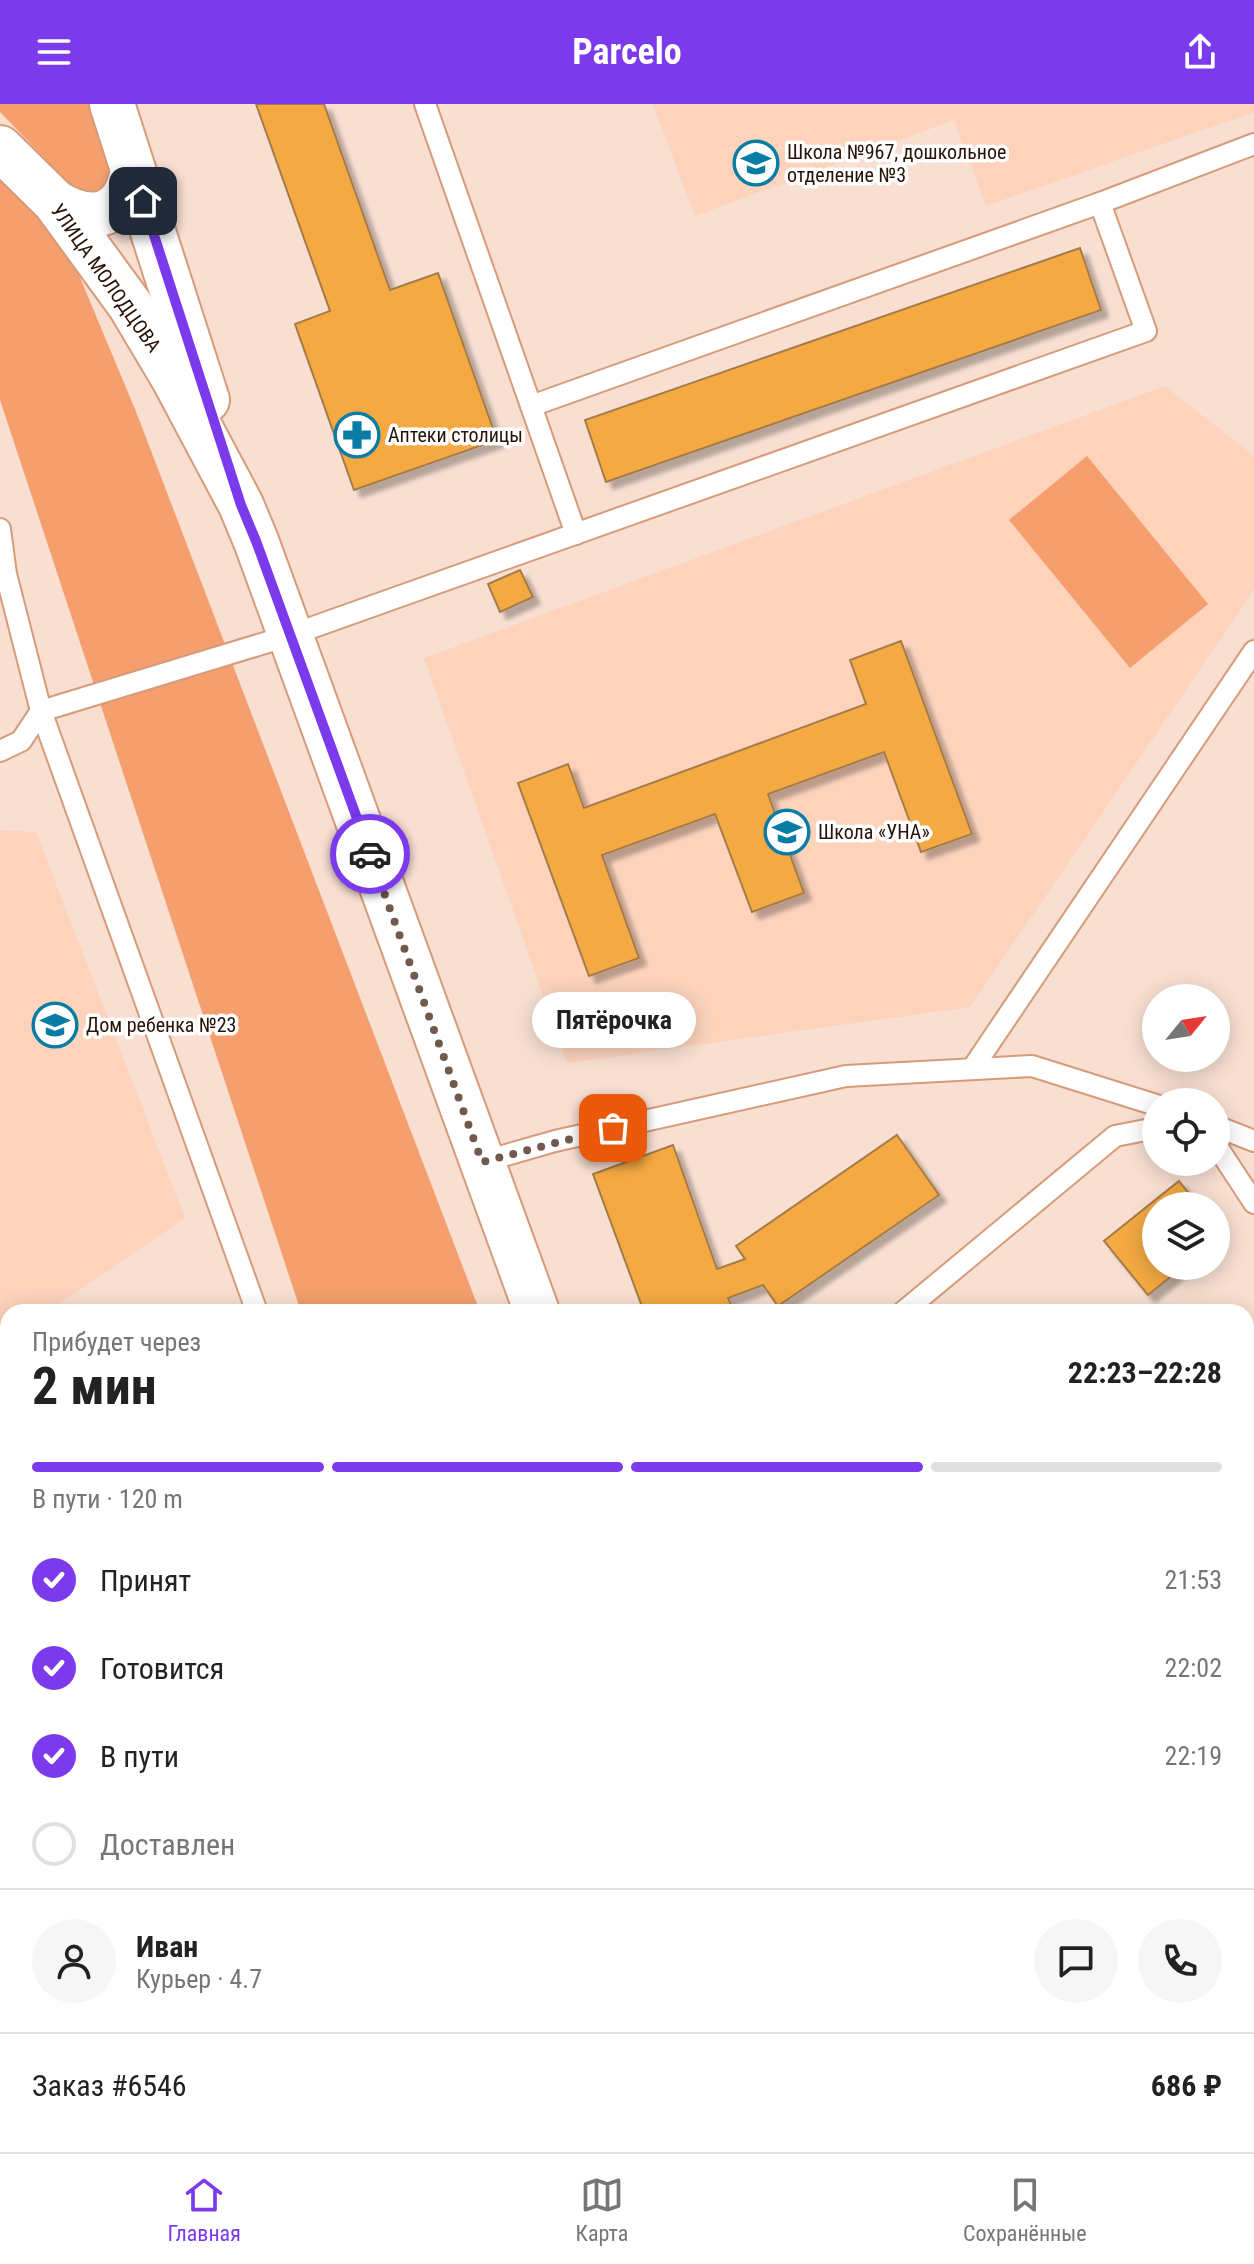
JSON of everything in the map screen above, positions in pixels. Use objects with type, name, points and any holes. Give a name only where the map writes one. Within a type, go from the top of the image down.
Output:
[{"type":"street","name":"УЛИЦА МОЛОДЦОВА","points":[[112,104],[241,505],[534,1304]]},
{"type":"street","name":"УЛИЦА МОЛОДЦОВА","points":[[0,148],[55,202],[130,305],[174,379],[241,505]]},
{"type":"street","points":[[55,202],[85,215],[101,214],[118,207],[130,188],[133,171]]},
{"type":"lane","points":[[425,104],[576,534]]},
{"type":"lane","points":[[531,406],[1100,203],[1254,144]]},
{"type":"lane","points":[[0,751],[21,741],[41,711],[291,635],[1146,331],[1100,203]]},
{"type":"lane","points":[[0,529],[6,574],[41,711],[254,1304]]},
{"type":"lane","points":[[972,1069],[1254,651]]},
{"type":"lane","points":[[482,1162],[555,1141],[846,1076],[1032,1066],[1142,1101]]},
{"type":"lane","points":[[913,1304],[1115,1136],[1142,1131]]},
{"type":"lane","points":[[1230,1132],[1254,1141]]},
{"type":"lane","points":[[1230,1166],[1254,1203]]},
{"type":"shaded area","points":[[0,104],[95,104],[115,191],[80,195],[0,112]]},
{"type":"shaded area","name":"Школа №967, дошкольное отделение №3","points":[[653,104],[1254,104],[1254,112],[986,206],[954,120],[695,216]]},
{"type":"shaded area","points":[[0,181],[58,234],[79,275],[137,414],[477,1304],[298,1304],[0,400]]},
{"type":"shaded area","name":"Школа «УНА»","points":[[1165,386],[1254,456],[1254,590],[970,1007],[567,1063],[424,658]]},
{"type":"shaded area","points":[[1087,456],[1208,604],[1130,668],[1009,520]]},
{"type":"shaded area","name":"Дом ребенка №23","points":[[0,830],[36,832],[185,1218],[59,1304],[0,1304]]},
{"type":"building","points":[[256,104],[324,104],[390,290],[438,273],[497,440],[354,490],[295,324],[330,311]]},
{"type":"building","points":[[1080,248],[1101,310],[606,482],[585,420]]},
{"type":"building","points":[[520,570],[533,597],[500,612],[488,584]]},
{"type":"building","points":[[901,641],[972,834],[921,852],[884,752],[768,794],[804,893],[752,912],[715,814],[602,855],[639,958],[589,976],[518,783],[568,764],[584,808],[866,704],[850,660]]},
{"type":"building","points":[[897,1135],[939,1195],[781,1304],[777,1304],[763,1285],[728,1298],[731,1304],[641,1304],[593,1174],[673,1145],[717,1269],[745,1259],[736,1246]]},
{"type":"building","points":[[1179,1181],[1188,1192],[1165,1192]]},
{"type":"building","points":[[1142,1211],[1142,1280],[1167,1280],[1148,1295],[1104,1241]]},
{"type":"way so far","points":[[370,854],[482,1162],[613,1128]]},
{"type":"place","name":"Школа №967, дошкольное отделение №3","points":[[756,163]]},
{"type":"place","name":"Аптеки столицы","points":[[357,435]]},
{"type":"place","name":"Школа «УНА»","points":[[787,832]]},
{"type":"place","name":"Дом ребенка №23","points":[[55,1025]]},
{"type":"place","name":"Пятёрочка","points":[[613,1128]]},
{"type":"route","points":[[143,201],[241,505],[370,854]]}]
